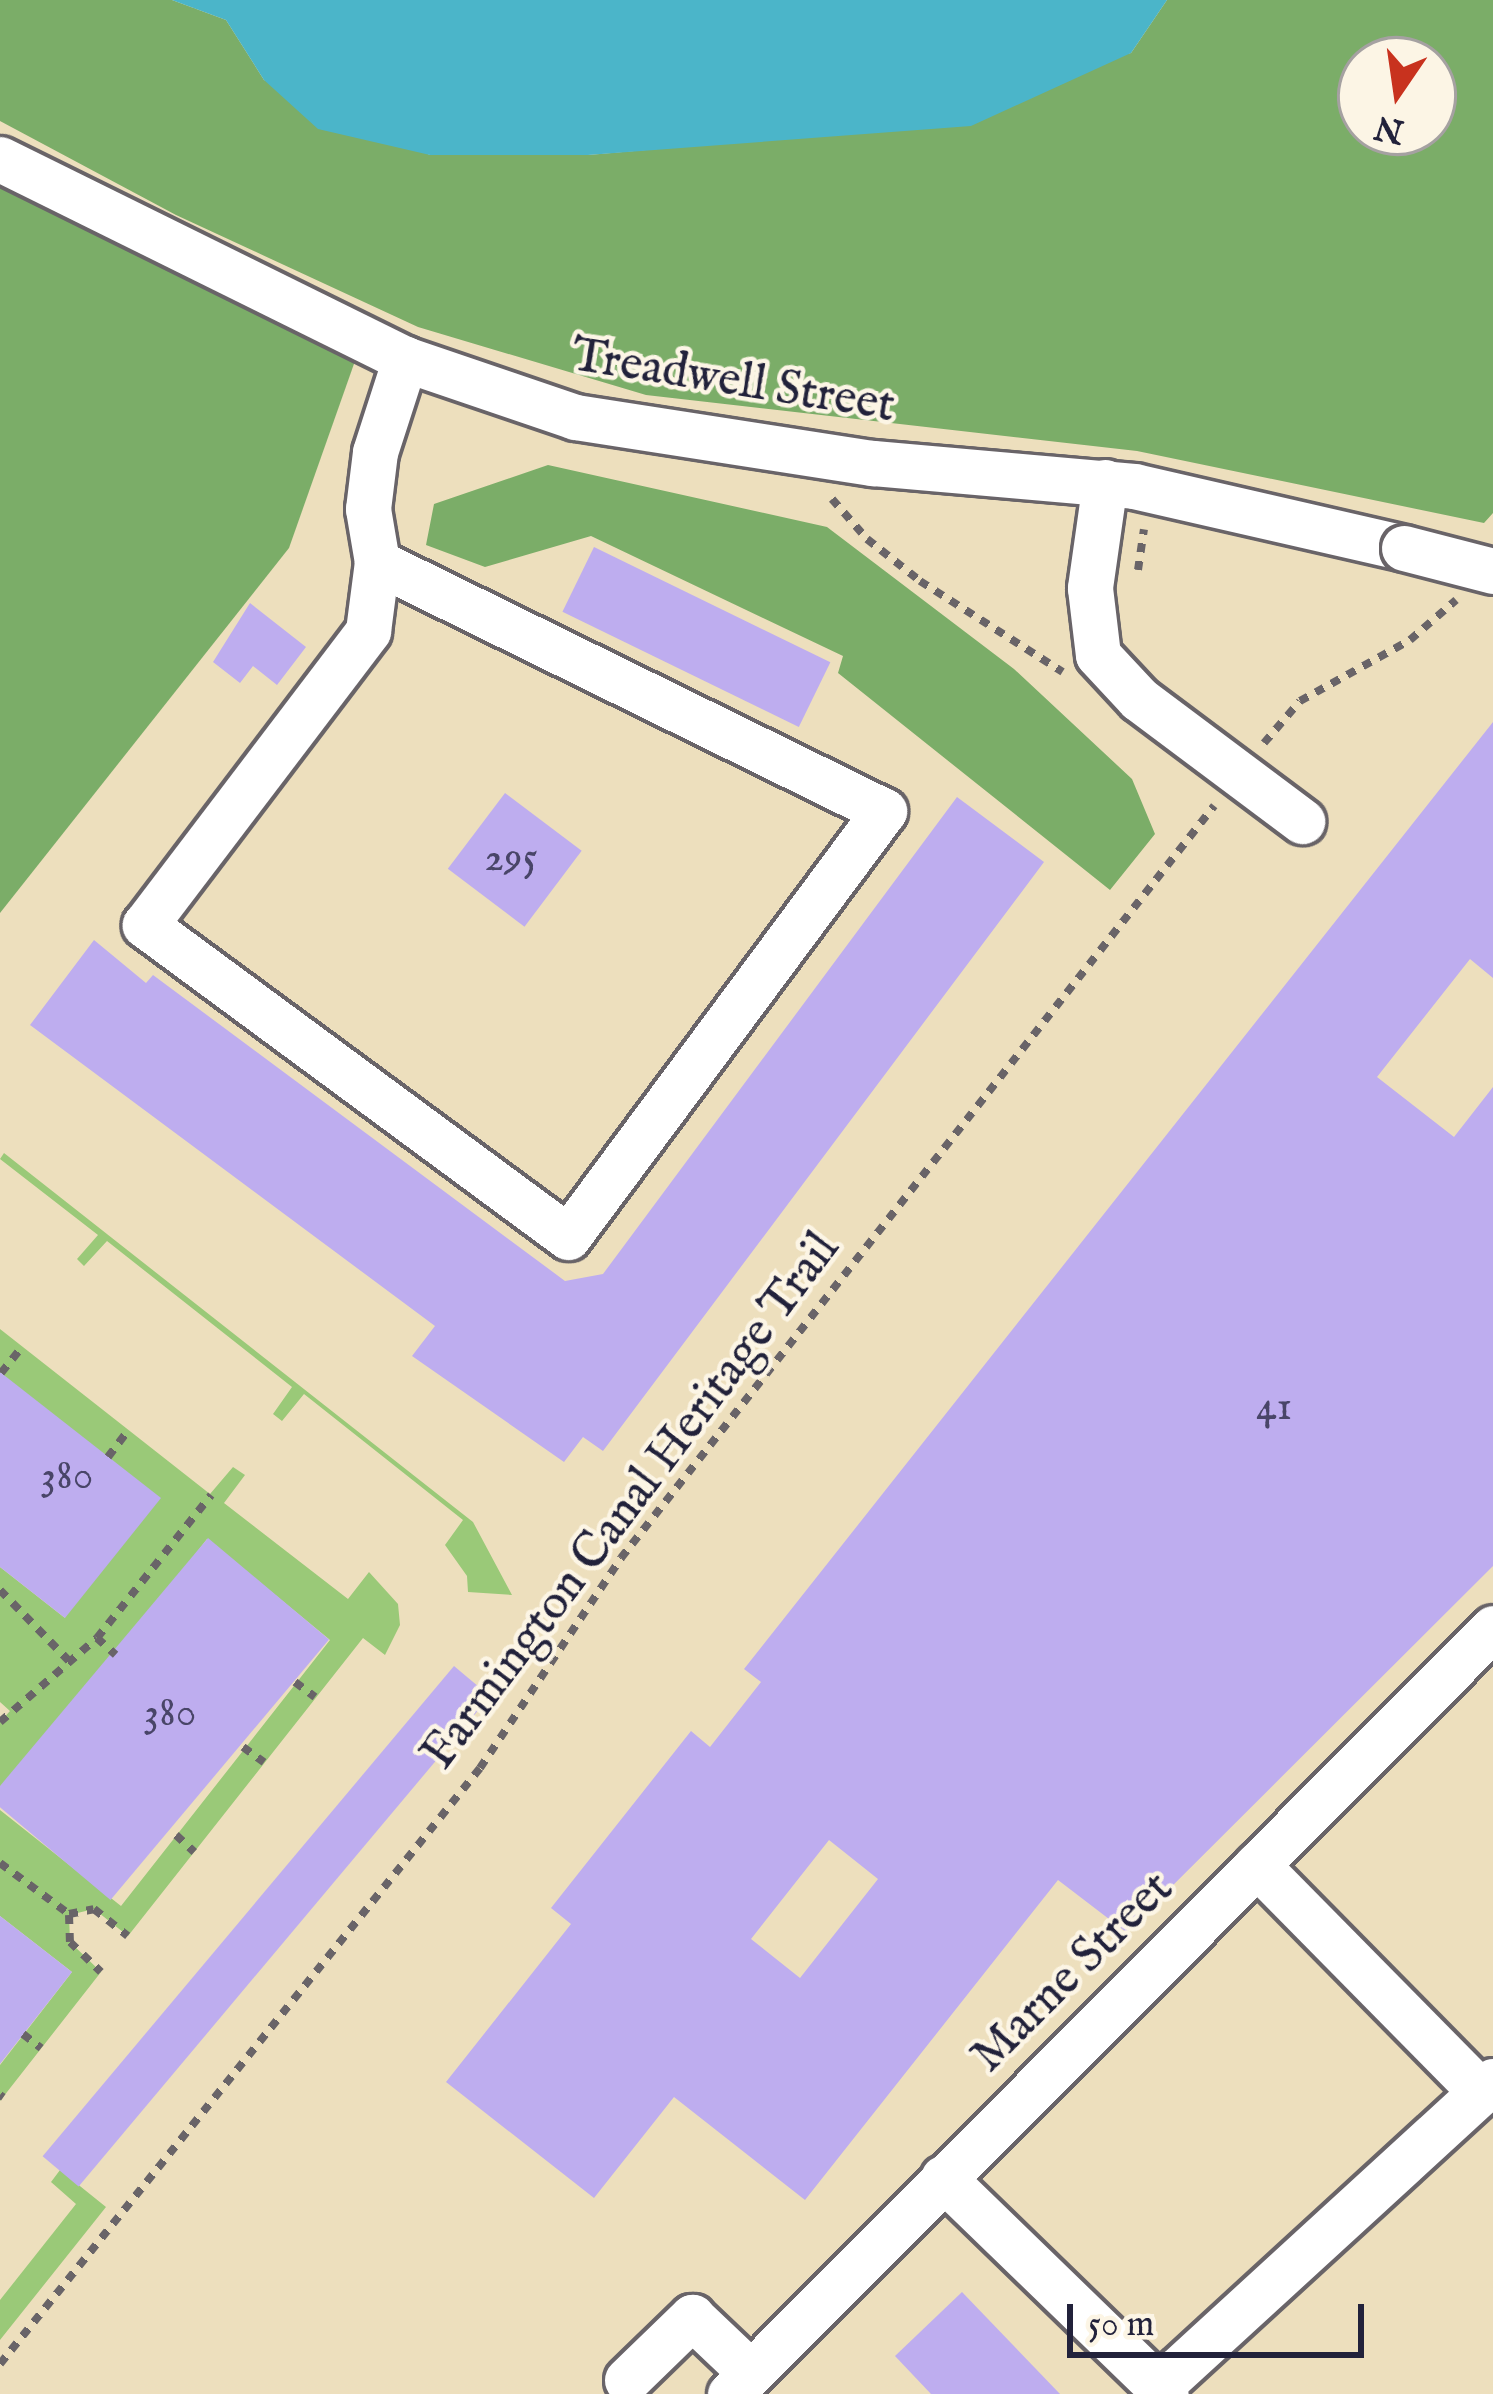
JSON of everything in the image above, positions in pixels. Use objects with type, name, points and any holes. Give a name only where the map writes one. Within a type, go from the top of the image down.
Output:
[{"type":"street","name":"Treadwell Street","points":[[0,159],[405,359],[574,417],[1403,548],[1493,571]]},
{"type":"street","points":[[377,562],[884,811],[568,1237],[145,925],[368,631],[377,562],[368,509],[375,452],[405,359]]},
{"type":"street","points":[[1102,501],[1090,588],[1098,655],[1114,678],[1252,759],[1302,821]]},
{"type":"street","name":"Marne Street","points":[[740,2383],[1493,1628]]},
{"type":"street","points":[[943,2178],[1162,2391],[1487,2086],[1257,1865]]},
{"type":"street","points":[[627,2380],[692,2317],[740,2383]]},
{"type":"path","points":[[832,498],[867,539],[920,581],[1070,676]]},
{"type":"path","points":[[1102,501],[1148,530],[1136,576]]},
{"type":"path","name":"Farmington Canal Heritage Trail","points":[[0,2364],[480,1768],[621,1558],[1252,759],[1300,701],[1446,613]]},
{"type":"path","points":[[1245,729],[1252,759]]},
{"type":"path","points":[[1,1373],[22,1347]]},
{"type":"path","points":[[108,1456],[129,1429]]},
{"type":"path","points":[[0,1722],[97,1638],[211,1495]]},
{"type":"path","points":[[0,1590],[71,1663]]},
{"type":"path","points":[[97,1638],[116,1655]]},
{"type":"path","points":[[295,1682],[315,1697]]},
{"type":"path","points":[[243,1747],[264,1762]]},
{"type":"path","points":[[176,1835],[194,1852]]},
{"type":"path","points":[[0,1863],[69,1914],[94,1909],[128,1936]]},
{"type":"path","points":[[69,1914],[70,1942],[101,1972]]},
{"type":"path","points":[[23,2034],[41,2048]]},
{"type":"green space","points":[[0,0],[172,0],[226,20],[264,80],[430,155],[588,155],[750,141],[1131,53],[1167,0],[1493,0],[1493,513],[1484,523],[1137,451],[646,395],[418,327],[176,215],[0,121]]},
{"type":"green space","points":[[0,184],[355,361],[289,548],[0,913]]},
{"type":"green space","points":[[548,465],[827,527],[1014,669],[1132,779],[1155,834],[1110,890],[838,673],[843,656],[591,536],[485,567],[426,545],[434,504]]},
{"type":"green space","points":[[4,1153],[473,1522],[512,1595],[468,1592],[467,1576],[445,1545],[463,1520],[304,1394],[282,1421],[273,1414],[292,1387],[107,1241],[84,1266],[77,1259],[98,1235],[0,1159]]},
{"type":"green space","points":[[0,1329],[210,1494],[233,1467],[245,1475],[224,1503],[348,1599],[369,1572],[398,1604],[400,1625],[385,1655],[363,1638],[128,1936],[94,1909],[69,1915],[70,1942],[101,1972],[0,2101],[0,2065],[72,1972],[0,1916],[0,1810],[121,1906],[330,1640],[207,1539],[0,1807],[0,1722],[10,1711],[0,1702],[0,1567],[65,1618],[0,1372]]},
{"type":"green space","points":[[60,2170],[106,2207],[0,2340],[0,2300],[76,2204],[51,2182]]},
{"type":"water","points":[[172,0],[1167,0],[1131,53],[971,126],[588,155],[430,155],[318,129],[264,80],[226,20]]},
{"type":"building","points":[[594,547],[830,662],[799,727],[562,612]]},
{"type":"building","points":[[250,603],[306,647],[277,685],[253,666],[240,683],[213,662]]},
{"type":"building","points":[[1493,722],[1493,978],[1470,959],[1377,1077],[1454,1137],[1493,1087],[1493,1566],[1126,1932],[1058,1880],[805,2200],[674,2097],[594,2198],[446,2082],[571,1924],[551,1908],[691,1731],[710,1747],[761,1682],[744,1669]],"holes":[[[829,1840],[878,1879],[800,1978],[751,1939]]]},
{"type":"building","points":[[505,793],[582,851],[524,927],[448,869]]},
{"type":"building","points":[[957,797],[1044,862],[603,1451],[583,1437],[564,1462],[412,1356],[435,1326],[30,1025],[94,940],[146,983],[153,975],[565,1281],[603,1274]]},
{"type":"building","points":[[0,1372],[161,1498],[65,1618],[0,1567]]},
{"type":"building","points":[[208,1538],[329,1640],[110,1900],[0,1807],[0,1786]]},
{"type":"building","points":[[454,1666],[490,1696],[79,2186],[43,2156]]},
{"type":"building","points":[[0,1916],[72,1972],[0,2064]]},
{"type":"building","points":[[962,2292],[1060,2394],[931,2394],[895,2356]]}]
